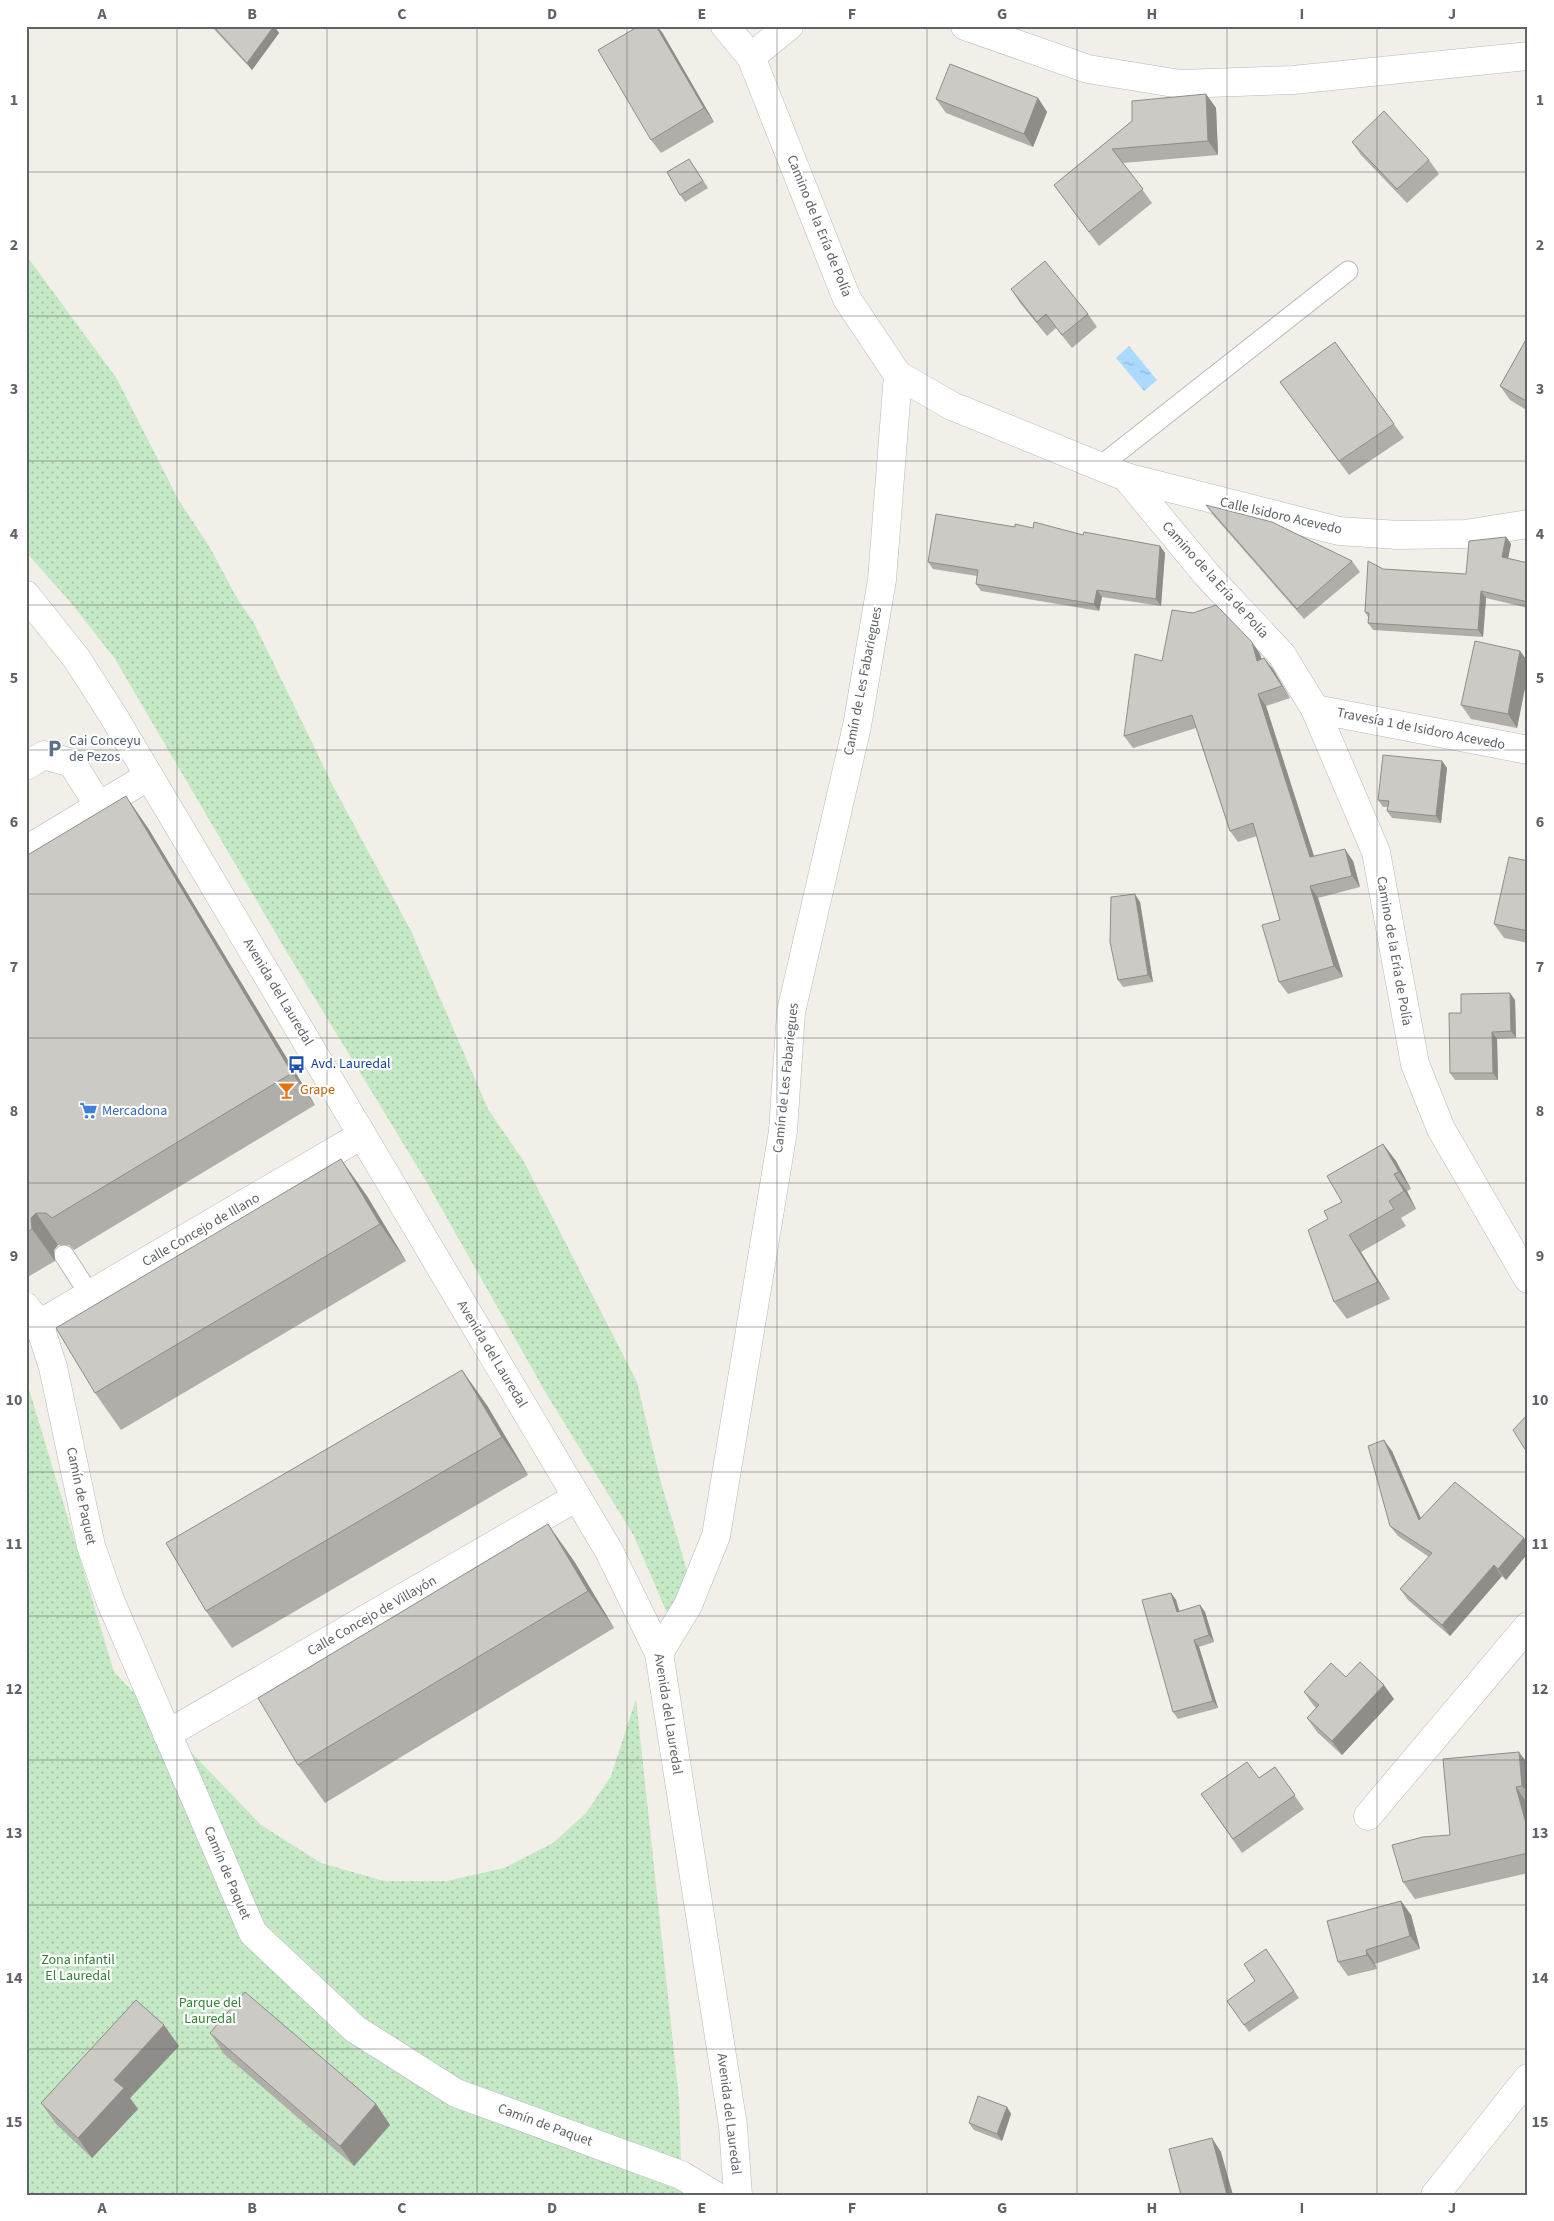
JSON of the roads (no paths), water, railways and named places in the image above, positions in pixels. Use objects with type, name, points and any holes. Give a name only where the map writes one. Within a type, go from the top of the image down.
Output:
[{"type":"street","name":"Camino de la Ería de Polía","points":[[725,26],[751,57],[847,299],[898,375],[952,406],[1126,478],[1207,575],[1282,655],[1315,709],[1376,852],[1415,1064],[1441,1129],[1528,1278]]},
{"type":"street","points":[[751,57],[789,26]]},
{"type":"street","points":[[965,26],[1088,69],[1180,84],[1293,80],[1528,56]]},
{"type":"street","name":"Camín de Les Fabariegues","points":[[660,1653],[688,1605],[716,1536],[783,1131],[791,1012],[856,726],[882,580],[898,375]]},
{"type":"street","name":"Calle Isidoro Acevedo","points":[[1126,478],[1339,531],[1398,535],[1465,534],[1528,524]]},
{"type":"street","name":"Avenida del Lauredal","points":[[26,595],[77,659],[149,776],[609,1551],[660,1653],[733,2126],[738,2195]]},
{"type":"street","name":"Travesía 1 de Isidoro Acevedo","points":[[1315,709],[1528,750]]},
{"type":"street","points":[[26,766],[44,755],[72,763],[99,806]]},
{"type":"street","points":[[26,850],[149,776]]},
{"type":"street","name":"Calle Concejo de Illano","points":[[33,1316],[90,1295],[362,1135]]},
{"type":"street","name":"Camín de Paquet","points":[[33,1316],[53,1367],[91,1546],[110,1600],[253,1933],[355,2029],[456,2093],[681,2175],[714,2195]]},
{"type":"street","name":"Calle Concejo de Villayón","points":[[167,1734],[577,1497]]},
{"type":"street","points":[[1368,1816],[1528,1626]]},
{"type":"street","points":[[1435,2195],[1528,2078]]},
{"type":"lane","points":[[1099,466],[1348,271]]},
{"type":"lane","points":[[64,1255],[90,1295]]},
{"type":"water","points":[[1129,346],[1157,380],[1144,391],[1116,358]]},
{"type":"place","name":"Cai Conceyu de Pezos","points":[[55,749]]},
{"type":"place","name":"Avd. Lauredal","points":[[297,1064]]},
{"type":"place","name":"Grape","points":[[286,1090]]},
{"type":"place","name":"Mercadona","points":[[88,1111]]},
{"type":"park label","name":"Zona infantil El Lauredal","points":[[78,1968]]},
{"type":"park label","name":"Parque del Lauredal","points":[[210,2012]]}]
